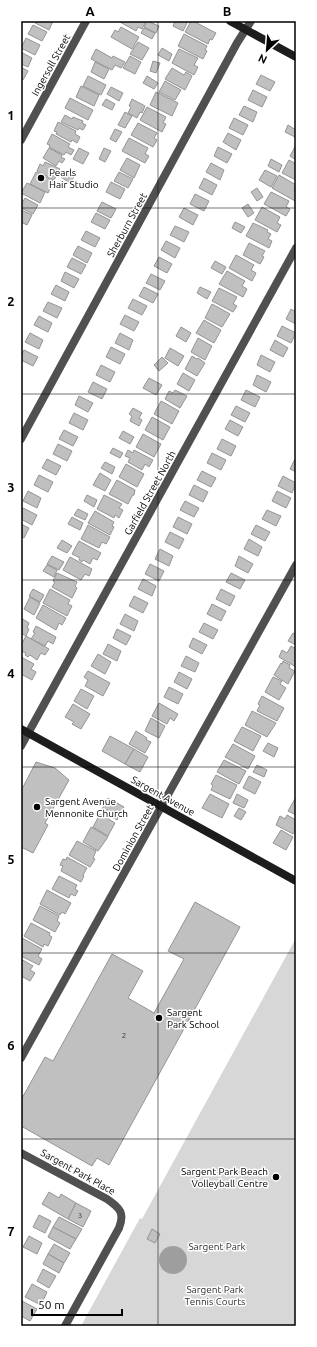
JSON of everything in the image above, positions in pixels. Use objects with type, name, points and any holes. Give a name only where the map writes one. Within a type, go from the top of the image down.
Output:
[{"type":"main road","points":[[230,21],[296,57]]},
{"type":"main road","name":"Sargent Avenue","points":[[21,729],[296,881]]},
{"type":"street","name":"Ingersoll Street","points":[[21,140],[86,21]]},
{"type":"street","name":"Sherburn Street","points":[[21,439],[251,21]]},
{"type":"street","name":"Garfield Street North","points":[[21,746],[296,248]]},
{"type":"street","name":"Dominion Street","points":[[21,1058],[296,564]]},
{"type":"street","name":"Sargent Park Place","points":[[21,1153],[107,1199],[117,1206],[122,1214],[122,1221],[119,1228],[64,1326]]},
{"type":"green space","name":"Sargent Park","points":[[296,938],[296,1326],[81,1326],[140,1218],[142,1219]]},
{"type":"shaded area","points":[[173,1246],[183,1250],[187,1260],[183,1270],[173,1274],[163,1270],[159,1260],[163,1250]]},
{"type":"building","points":[[36,21],[53,21],[49,30],[35,23]]},
{"type":"building","points":[[120,21],[142,21],[145,23],[142,29],[138,27],[136,31]]},
{"type":"building","points":[[147,21],[159,26],[156,33],[144,27]]},
{"type":"building","points":[[175,21],[188,21],[183,31],[173,26]]},
{"type":"building","points":[[191,21],[216,33],[212,40],[210,39],[208,44],[185,32]]},
{"type":"building","points":[[33,25],[47,32],[42,41],[28,34]]},
{"type":"building","points":[[121,27],[139,37],[132,49],[111,37],[115,30],[118,32]]},
{"type":"building","points":[[144,28],[155,33],[152,39],[141,33]]},
{"type":"building","points":[[184,34],[207,46],[205,50],[207,51],[203,59],[178,46]]},
{"type":"building","points":[[26,38],[40,45],[35,55],[21,48]]},
{"type":"building","points":[[138,42],[149,48],[142,60],[130,54]]},
{"type":"building","points":[[162,48],[172,54],[169,61],[158,55]]},
{"type":"building","points":[[96,49],[112,58],[113,56],[125,62],[121,68],[115,65],[112,70],[91,59]]},
{"type":"building","points":[[179,49],[198,58],[194,65],[198,67],[194,75],[172,63]]},
{"type":"building","points":[[21,52],[32,58],[28,67],[21,64]]},
{"type":"building","points":[[130,56],[141,62],[135,74],[123,68]]},
{"type":"building","points":[[153,61],[160,63],[156,73],[150,71]]},
{"type":"building","points":[[95,62],[109,69],[104,79],[91,72]]},
{"type":"building","points":[[21,67],[28,71],[23,80],[21,79]]},
{"type":"building","points":[[172,68],[184,75],[186,72],[192,76],[185,90],[165,79]]},
{"type":"building","points":[[261,75],[275,82],[270,91],[256,84]]},
{"type":"building","points":[[88,76],[106,85],[101,95],[83,86]]},
{"type":"building","points":[[147,76],[158,83],[154,89],[143,83]]},
{"type":"building","points":[[165,81],[181,90],[175,100],[159,92]]},
{"type":"building","points":[[81,86],[99,95],[94,106],[76,97]]},
{"type":"building","points":[[111,87],[123,93],[119,101],[107,94]]},
{"type":"building","points":[[253,90],[267,97],[262,107],[248,100]]},
{"type":"building","points":[[156,92],[178,103],[172,116],[150,105]]},
{"type":"building","points":[[70,98],[93,110],[88,120],[65,108]]},
{"type":"building","points":[[106,99],[115,104],[112,110],[102,105]]},
{"type":"building","points":[[132,99],[145,106],[142,113],[140,112],[137,118],[128,113],[131,107],[129,106]]},
{"type":"building","points":[[244,106],[257,112],[253,122],[239,115]]},
{"type":"building","points":[[147,107],[166,117],[163,123],[166,124],[162,132],[140,120]]},
{"type":"building","points":[[125,112],[132,116],[125,128],[118,125]]},
{"type":"building","points":[[65,115],[72,119],[73,117],[83,121],[82,123],[86,125],[83,130],[79,128],[78,130],[61,122]]},
{"type":"building","points":[[234,118],[248,125],[243,135],[229,128]]},
{"type":"building","points":[[58,122],[76,131],[75,134],[80,137],[77,143],[72,140],[71,142],[56,134],[57,132],[54,131]]},
{"type":"building","points":[[138,123],[157,133],[154,138],[157,140],[153,147],[131,135]]},
{"type":"building","points":[[288,125],[296,130],[295,137],[285,132]]},
{"type":"building","points":[[115,129],[122,132],[116,142],[110,139]]},
{"type":"building","points":[[228,133],[241,140],[236,150],[223,142]]},
{"type":"building","points":[[52,134],[70,144],[68,147],[74,150],[71,155],[66,152],[64,155],[49,147],[50,145],[47,144]]},
{"type":"building","points":[[129,138],[148,148],[145,154],[149,156],[145,163],[122,151]]},
{"type":"building","points":[[296,145],[296,160],[290,156]]},
{"type":"building","points":[[218,147],[232,154],[227,163],[214,156]]},
{"type":"building","points":[[49,148],[62,155],[61,157],[65,159],[62,163],[59,161],[56,166],[43,158]]},
{"type":"building","points":[[79,148],[89,153],[83,164],[73,159]]},
{"type":"building","points":[[104,148],[111,151],[105,162],[99,159]]},
{"type":"building","points":[[127,158],[140,165],[134,178],[120,170]]},
{"type":"building","points":[[271,159],[282,165],[279,172],[268,166]]},
{"type":"building","points":[[289,160],[296,164],[296,180],[282,173]]},
{"type":"building","points":[[45,162],[60,169],[54,180],[37,171],[40,164],[43,166]]},
{"type":"building","points":[[211,163],[224,170],[220,180],[206,172]]},
{"type":"building","points":[[265,170],[277,176],[271,187],[259,180]]},
{"type":"building","points":[[64,171],[74,177],[70,183],[61,177]]},
{"type":"building","points":[[36,172],[54,181],[48,193],[30,184]]},
{"type":"building","points":[[119,172],[133,179],[128,188],[114,181]]},
{"type":"building","points":[[279,175],[296,185],[294,191],[296,192],[295,201],[272,188]]},
{"type":"building","points":[[204,178],[217,185],[212,195],[199,188]]},
{"type":"building","points":[[111,182],[125,189],[120,199],[106,192]]},
{"type":"building","points":[[27,183],[45,192],[40,203],[21,193]]},
{"type":"building","points":[[257,188],[263,197],[257,201],[251,192]]},
{"type":"building","points":[[271,192],[289,201],[286,207],[290,209],[286,216],[264,204]]},
{"type":"building","points":[[195,194],[209,201],[204,211],[190,204]]},
{"type":"building","points":[[25,198],[38,205],[33,214],[21,208]]},
{"type":"building","points":[[102,202],[116,209],[111,218],[97,211]]},
{"type":"building","points":[[248,204],[254,213],[248,217],[242,208]]},
{"type":"building","points":[[262,207],[280,217],[277,223],[281,225],[277,232],[255,220]]},
{"type":"building","points":[[184,208],[198,215],[193,225],[179,217]]},
{"type":"building","points":[[21,210],[32,215],[27,225],[21,222]]},
{"type":"building","points":[[96,213],[110,220],[105,229],[91,222]]},
{"type":"building","points":[[235,222],[245,227],[241,233],[232,228]]},
{"type":"building","points":[[253,223],[268,230],[267,232],[271,234],[268,239],[272,241],[269,248],[246,236]]},
{"type":"building","points":[[175,226],[189,232],[184,242],[170,235]]},
{"type":"building","points":[[86,231],[100,238],[95,247],[81,240]]},
{"type":"building","points":[[166,241],[180,248],[175,258],[161,250]]},
{"type":"building","points":[[249,243],[265,251],[262,256],[264,257],[260,264],[243,255]]},
{"type":"building","points":[[78,246],[92,253],[87,263],[73,255]]},
{"type":"building","points":[[236,255],[254,265],[251,270],[256,273],[252,281],[229,268]]},
{"type":"building","points":[[159,257],[172,264],[167,273],[154,266]]},
{"type":"building","points":[[72,258],[86,265],[81,274],[67,267]]},
{"type":"building","points":[[215,261],[226,267],[222,274],[211,268]]},
{"type":"building","points":[[227,271],[245,281],[242,286],[247,289],[243,297],[219,284]]},
{"type":"building","points":[[65,272],[79,279],[74,288],[61,281]]},
{"type":"building","points":[[151,274],[165,281],[160,290],[146,283]]},
{"type":"building","points":[[56,285],[69,292],[65,301],[51,294]]},
{"type":"building","points":[[144,287],[158,294],[153,303],[139,296]]},
{"type":"building","points":[[200,287],[211,292],[207,299],[197,293]]},
{"type":"building","points":[[219,288],[237,297],[233,304],[237,306],[233,312],[212,301]]},
{"type":"building","points":[[133,299],[147,306],[142,315],[128,308]]},
{"type":"building","points":[[48,302],[62,308],[57,318],[43,311]]},
{"type":"building","points":[[212,304],[230,314],[222,327],[205,318]]},
{"type":"building","points":[[291,309],[296,312],[296,324],[286,319]]},
{"type":"building","points":[[125,315],[139,322],[134,331],[120,324]]},
{"type":"building","points":[[39,316],[52,323],[48,332],[34,325]]},
{"type":"building","points":[[204,320],[221,330],[214,343],[196,333]]},
{"type":"building","points":[[282,326],[296,333],[291,343],[277,336]]},
{"type":"building","points":[[181,327],[191,333],[186,342],[176,336]]},
{"type":"building","points":[[30,333],[43,340],[39,349],[25,342]]},
{"type":"building","points":[[120,333],[133,340],[129,350],[115,343]]},
{"type":"building","points":[[198,338],[212,346],[205,360],[191,352]]},
{"type":"building","points":[[275,340],[288,348],[283,357],[270,350]]},
{"type":"building","points":[[111,347],[125,354],[120,364],[106,357]]},
{"type":"building","points":[[170,348],[184,356],[178,366],[165,358]]},
{"type":"building","points":[[24,350],[38,357],[33,366],[21,360]]},
{"type":"building","points":[[261,355],[275,362],[270,372],[257,365]]},
{"type":"building","points":[[192,356],[205,363],[197,376],[185,369]]},
{"type":"building","points":[[162,357],[168,363],[159,371],[154,365]]},
{"type":"building","points":[[101,365],[115,372],[110,382],[96,375]]},
{"type":"building","points":[[183,373],[195,380],[189,391],[177,384]]},
{"type":"building","points":[[257,375],[271,382],[266,392],[253,385]]},
{"type":"building","points":[[149,378],[162,385],[156,395],[143,388]]},
{"type":"building","points":[[93,382],[107,389],[102,399],[88,392]]},
{"type":"building","points":[[175,390],[187,396],[180,408],[165,399],[169,391],[173,393]]},
{"type":"building","points":[[246,390],[260,397],[255,407],[241,400]]},
{"type":"building","points":[[79,396],[93,403],[88,412],[75,405]]},
{"type":"building","points":[[161,401],[179,411],[172,424],[154,414]]},
{"type":"building","points":[[236,406],[250,413],[245,422],[231,415]]},
{"type":"building","points":[[133,408],[142,413],[139,418],[142,420],[139,426],[130,421],[132,416],[129,414]]},
{"type":"building","points":[[74,413],[88,420],[83,430],[69,423]]},
{"type":"building","points":[[152,417],[170,427],[163,440],[145,430]]},
{"type":"building","points":[[230,420],[243,427],[238,436],[225,429]]},
{"type":"building","points":[[64,430],[78,437],[73,446],[59,439]]},
{"type":"building","points":[[123,431],[134,437],[130,444],[119,438]]},
{"type":"building","points":[[143,434],[161,444],[154,457],[136,447]]},
{"type":"building","points":[[222,439],[236,446],[231,456],[217,449]]},
{"type":"building","points":[[58,444],[72,451],[67,461],[53,454]]},
{"type":"building","points":[[113,448],[123,453],[120,458],[110,453]]},
{"type":"building","points":[[128,450],[133,453],[134,450],[153,460],[149,467],[145,464],[142,470],[128,462],[130,458],[125,456]]},
{"type":"building","points":[[212,453],[226,460],[221,470],[207,463]]},
{"type":"building","points":[[47,459],[61,466],[56,475],[42,468]]},
{"type":"building","points":[[295,459],[296,460],[296,472],[290,469]]},
{"type":"building","points":[[105,462],[115,467],[112,474],[101,468]]},
{"type":"building","points":[[126,464],[144,474],[137,487],[119,477]]},
{"type":"building","points":[[202,471],[216,478],[211,487],[197,480]]},
{"type":"building","points":[[100,473],[111,480],[105,491],[93,485]]},
{"type":"building","points":[[39,475],[53,482],[48,492],[34,485]]},
{"type":"building","points":[[283,476],[296,483],[292,493],[278,486]]},
{"type":"building","points":[[117,480],[135,490],[134,495],[128,504],[109,494]]},
{"type":"building","points":[[194,485],[208,492],[203,502],[189,495]]},
{"type":"building","points":[[28,491],[41,498],[37,508],[23,501]]},
{"type":"building","points":[[277,491],[291,498],[286,508],[272,501]]},
{"type":"building","points":[[87,495],[97,500],[94,507],[84,501]]},
{"type":"building","points":[[104,495],[122,504],[119,508],[123,510],[119,518],[115,515],[114,518],[97,509]]},
{"type":"building","points":[[185,501],[199,508],[194,517],[180,510]]},
{"type":"building","points":[[23,508],[37,515],[32,525],[21,519],[21,512]]},
{"type":"building","points":[[78,509],[88,514],[85,520],[74,515]]},
{"type":"building","points":[[267,510],[281,516],[276,526],[262,519]]},
{"type":"building","points":[[95,511],[114,522],[112,526],[114,527],[110,535],[88,523]]},
{"type":"building","points":[[72,517],[83,523],[80,530],[68,524]]},
{"type":"building","points":[[178,517],[192,524],[187,534],[173,527]]},
{"type":"building","points":[[21,524],[29,528],[24,538],[21,536]]},
{"type":"building","points":[[88,525],[110,537],[106,544],[102,542],[99,548],[81,539]]},
{"type":"building","points":[[256,525],[270,532],[265,541],[251,534]]},
{"type":"building","points":[[170,532],[184,539],[179,549],[165,542]]},
{"type":"building","points":[[249,539],[262,547],[258,556],[244,549]]},
{"type":"building","points":[[62,540],[72,546],[67,553],[57,548]]},
{"type":"building","points":[[79,541],[101,553],[97,560],[93,558],[90,564],[83,560],[82,562],[79,560],[80,558],[72,554]]},
{"type":"building","points":[[160,549],[173,556],[169,566],[155,559]]},
{"type":"building","points":[[52,556],[64,562],[59,570],[47,564]]},
{"type":"building","points":[[239,556],[253,564],[248,573],[235,566]]},
{"type":"building","points":[[70,557],[92,569],[89,576],[85,574],[81,580],[63,570]]},
{"type":"building","points":[[150,564],[164,571],[159,581],[145,574]]},
{"type":"building","points":[[47,565],[57,570],[54,577],[43,571]]},
{"type":"building","points":[[57,573],[77,582],[75,586],[77,588],[72,598],[52,587]]},
{"type":"building","points":[[231,573],[245,580],[240,589],[226,582]]},
{"type":"building","points":[[143,579],[156,586],[152,596],[138,589]]},
{"type":"building","points":[[33,589],[44,595],[40,602],[29,596]]},
{"type":"building","points":[[50,589],[70,600],[68,604],[72,606],[67,616],[43,603]]},
{"type":"building","points":[[221,589],[235,596],[230,606],[216,599]]},
{"type":"building","points":[[134,596],[148,603],[143,613],[129,606]]},
{"type":"building","points":[[30,597],[40,603],[34,615],[24,609]]},
{"type":"building","points":[[212,604],[226,611],[221,621],[207,614]]},
{"type":"building","points":[[43,605],[66,618],[62,625],[59,623],[56,630],[36,618]]},
{"type":"building","points":[[125,614],[138,621],[134,631],[120,624]]},
{"type":"building","points":[[21,618],[29,623],[27,628],[29,629],[26,636],[21,633]]},
{"type":"building","points":[[204,623],[218,630],[213,639],[199,632]]},
{"type":"building","points":[[36,626],[56,637],[53,644],[48,641],[45,646],[31,639],[35,633],[33,632]]},
{"type":"building","points":[[117,629],[131,636],[126,645],[113,638]]},
{"type":"building","points":[[293,633],[296,634],[296,645],[288,641]]},
{"type":"building","points":[[26,636],[49,649],[45,655],[41,653],[37,660],[30,655],[28,657],[25,655],[26,653],[21,651],[21,645]]},
{"type":"building","points":[[193,638],[207,645],[202,654],[189,647]]},
{"type":"building","points":[[108,644],[121,651],[117,661],[103,654]]},
{"type":"building","points":[[291,646],[296,649],[296,667],[279,657],[282,650],[287,653]]},
{"type":"building","points":[[98,654],[111,662],[105,674],[91,666]]},
{"type":"building","points":[[186,656],[199,663],[195,672],[181,666]]},
{"type":"building","points":[[21,657],[34,664],[31,669],[36,672],[32,680],[21,674]]},
{"type":"building","points":[[283,661],[290,665],[289,668],[295,671],[288,684],[274,675]]},
{"type":"building","points":[[88,671],[110,683],[103,696],[85,686],[88,680],[84,677]]},
{"type":"building","points":[[179,672],[192,679],[187,689],[174,682]]},
{"type":"building","points":[[273,677],[282,681],[280,684],[286,688],[279,700],[265,692]]},
{"type":"building","points":[[169,687],[183,694],[178,704],[164,697]]},
{"type":"building","points":[[81,689],[94,696],[87,709],[74,701]]},
{"type":"building","points":[[262,696],[284,708],[277,721],[257,711],[260,705],[258,704]]},
{"type":"building","points":[[159,703],[178,714],[174,721],[170,718],[167,724],[152,716]]},
{"type":"building","points":[[73,704],[90,714],[81,729],[72,724],[74,722],[65,717]]},
{"type":"building","points":[[252,711],[276,723],[267,737],[245,725]]},
{"type":"building","points":[[151,718],[165,726],[159,738],[145,731]]},
{"type":"building","points":[[242,727],[261,736],[253,751],[234,741]]},
{"type":"building","points":[[136,731],[147,738],[146,740],[151,742],[145,753],[129,744]]},
{"type":"building","points":[[110,736],[134,749],[125,764],[102,751]]},
{"type":"building","points":[[268,743],[278,748],[274,757],[263,751]]},
{"type":"building","points":[[233,744],[255,756],[248,769],[225,757]]},
{"type":"building","points":[[134,749],[148,757],[140,772],[125,764]]},
{"type":"building","points":[[224,760],[246,771],[239,784],[217,772]]},
{"type":"building","name":"Sargent Avenue Mennonite Church","points":[[36,762],[55,768],[69,780],[45,823],[48,825],[33,853],[21,847],[21,791]]},
{"type":"building","points":[[257,765],[267,770],[264,777],[253,772]]},
{"type":"building","points":[[216,775],[237,785],[230,799],[211,790],[213,786],[211,784]]},
{"type":"building","points":[[249,776],[261,782],[255,794],[243,788]]},
{"type":"building","points":[[210,794],[229,804],[222,818],[202,808]]},
{"type":"building","points":[[237,794],[248,800],[244,808],[233,803]]},
{"type":"building","points":[[296,797],[296,815],[288,811]]},
{"type":"building","points":[[108,798],[124,807],[117,820],[101,811]]},
{"type":"building","points":[[239,808],[246,812],[241,820],[234,816]]},
{"type":"building","points":[[100,814],[115,823],[108,836],[93,827]]},
{"type":"building","points":[[287,815],[296,820],[296,832],[295,831],[293,834],[276,825],[280,816],[285,819]]},
{"type":"building","points":[[91,827],[108,837],[98,851],[83,842]]},
{"type":"building","points":[[281,830],[293,837],[286,850],[273,843]]},
{"type":"building","points":[[77,841],[96,851],[93,858],[95,859],[90,867],[69,855]]},
{"type":"building","points":[[67,857],[87,868],[81,882],[61,871],[63,866],[60,865],[63,859],[66,860]]},
{"type":"building","points":[[59,876],[77,885],[75,889],[78,891],[75,896],[71,894],[69,898],[52,889]]},
{"type":"building","points":[[47,890],[71,903],[65,914],[62,912],[60,915],[40,904]]},
{"type":"building","points":[[195,902],[240,927],[109,1165],[97,1158],[92,1166],[21,1126],[21,1100],[45,1057],[53,1061],[112,954],[143,971],[128,998],[154,1013],[184,959],[168,951]]},
{"type":"building","points":[[40,906],[59,916],[57,921],[60,923],[55,932],[33,920]]},
{"type":"building","points":[[31,923],[50,933],[49,935],[52,937],[48,946],[44,944],[43,947],[24,936]]},
{"type":"building","points":[[22,938],[42,949],[38,956],[42,959],[39,965],[21,956]]},
{"type":"building","points":[[21,959],[33,966],[30,970],[35,973],[30,981],[21,976]]},
{"type":"building","points":[[49,1192],[59,1198],[61,1194],[76,1203],[68,1219],[42,1204]]},
{"type":"building","points":[[76,1203],[91,1211],[83,1227],[68,1219]]},
{"type":"building","points":[[39,1215],[51,1221],[45,1233],[33,1227]]},
{"type":"building","points":[[59,1217],[82,1229],[76,1239],[53,1227]]},
{"type":"building","points":[[53,1227],[76,1239],[70,1249],[48,1237]]},
{"type":"building","points":[[152,1229],[160,1234],[155,1243],[147,1239]]},
{"type":"building","points":[[29,1236],[42,1243],[37,1254],[23,1247]]},
{"type":"building","points":[[54,1244],[70,1253],[64,1263],[48,1254]]},
{"type":"building","points":[[48,1254],[64,1263],[59,1273],[43,1264]]},
{"type":"building","points":[[43,1269],[56,1276],[49,1288],[37,1281]]},
{"type":"building","points":[[32,1284],[47,1292],[41,1305],[25,1297]]},
{"type":"building","points":[[22,1301],[37,1309],[30,1321],[21,1316]]},
{"type":"place","name":"Pearls Hair Studio","points":[[41,178]]},
{"type":"place","name":"Sargent Avenue Mennonite Church","points":[[37,807]]},
{"type":"place","name":"Sargent Park School","points":[[159,1018]]},
{"type":"place","name":"Sargent Park Beach Volleyball Centre","points":[[276,1177]]},
{"type":"park label","name":"Sargent Park Tennis Courts","points":[[215,1294]]}]
